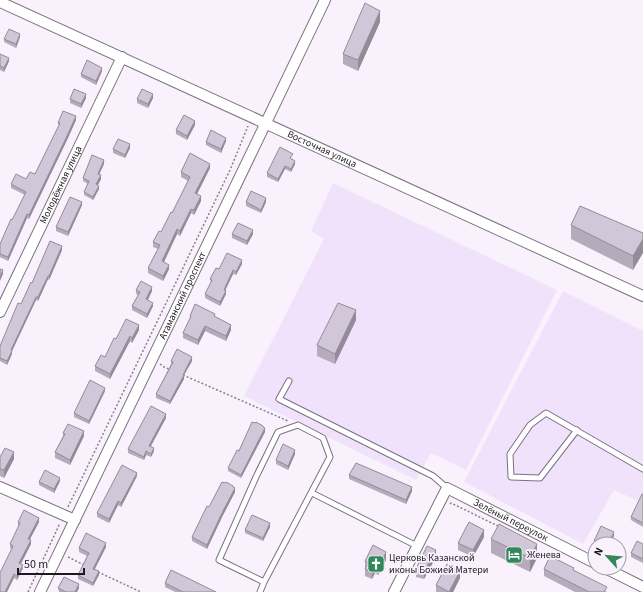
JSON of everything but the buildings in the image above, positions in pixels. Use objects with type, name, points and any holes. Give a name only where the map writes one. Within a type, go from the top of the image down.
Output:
[{"type":"street","name":"Атаманский проспект","points":[[40,592],[325,0]]},
{"type":"street","name":"Восточная улица","points":[[0,2],[643,296]]},
{"type":"street","name":"Молодёжная улица","points":[[0,312],[122,57]]},
{"type":"street","points":[[0,487],[75,520]]},
{"type":"street","points":[[394,592],[447,488]]},
{"type":"street","name":"Зелёный переулок","points":[[447,488],[587,559]]},
{"type":"street","points":[[621,576],[643,587]]},
{"type":"lane","points":[[289,381],[279,399],[433,476],[447,488]]},
{"type":"lane","points":[[577,430],[540,478],[511,477],[510,454],[530,425],[546,413],[577,430],[643,469]]},
{"type":"lane","points":[[260,592],[330,457],[323,438],[298,425],[278,432],[219,560],[264,582]]},
{"type":"lane","points":[[312,493],[418,546]]},
{"type":"path","points":[[28,592],[230,170],[248,126]]},
{"type":"path","points":[[153,357],[164,367],[171,370]]},
{"type":"path","points":[[178,373],[298,425]]},
{"type":"path","points":[[447,509],[451,502],[500,527]]},
{"type":"path","points":[[59,553],[86,566]]},
{"type":"path","points":[[93,569],[141,592]]},
{"type":"shaded area","points":[[333,183],[557,290],[466,470],[431,453],[416,480],[244,396],[324,239],[311,231]]},
{"type":"shaded area","points":[[563,291],[643,331],[643,492],[638,501],[614,490],[583,544],[464,482]]},
{"type":"place","name":"Женева","points":[[514,555]]},
{"type":"place","name":"Церковь Казанской иконы Божией Матери","points":[[376,564]]}]
